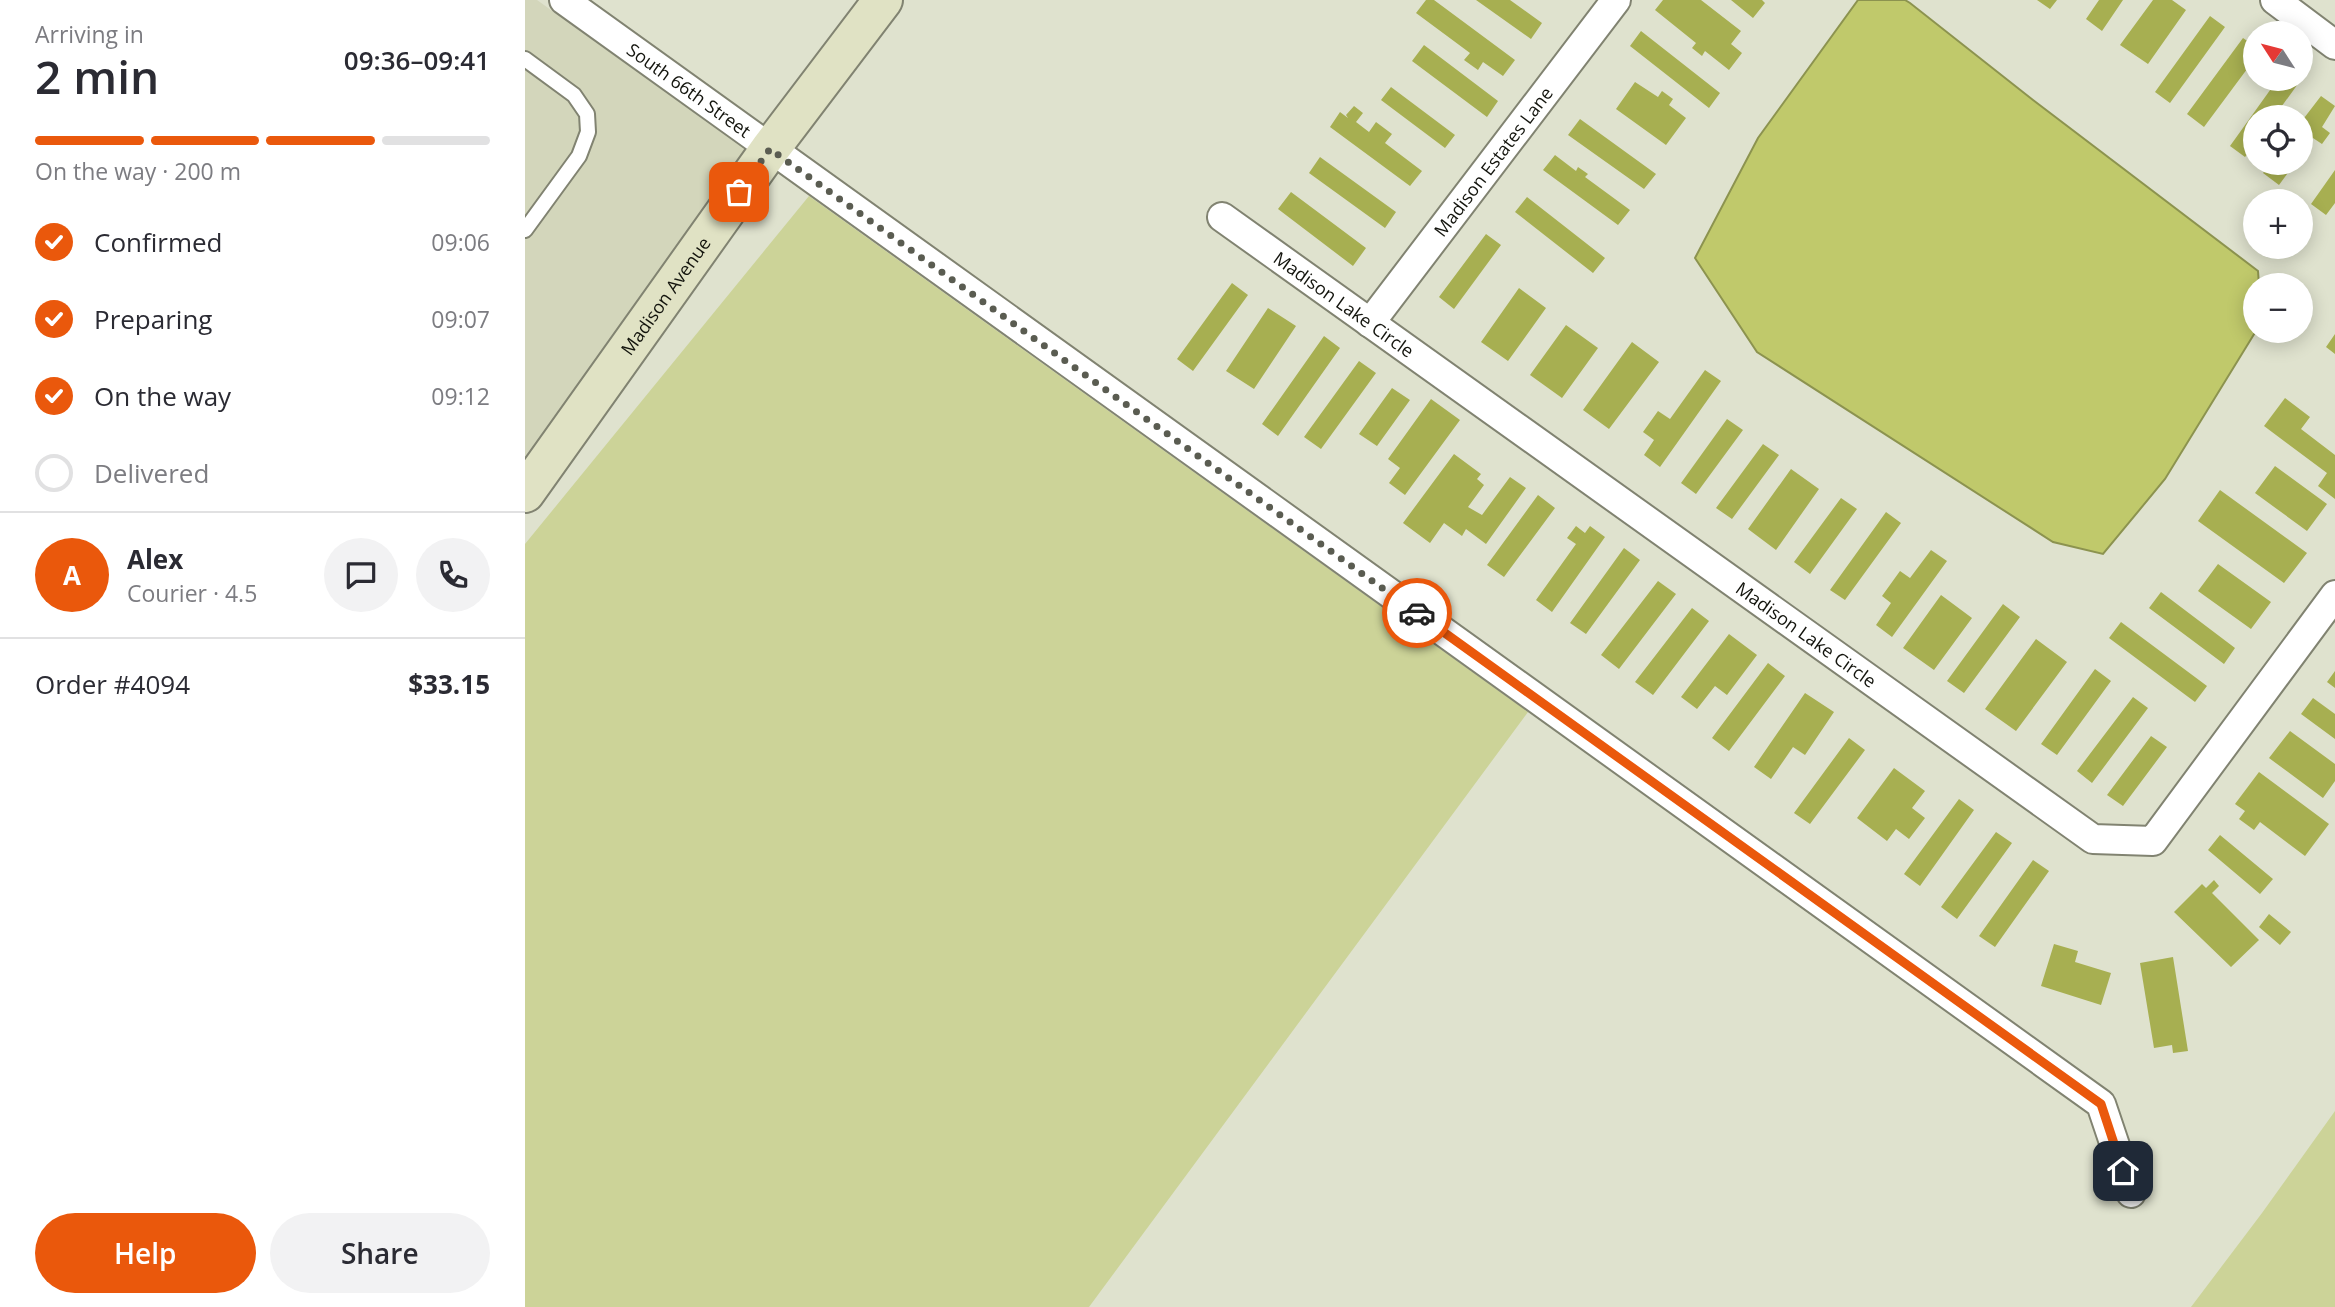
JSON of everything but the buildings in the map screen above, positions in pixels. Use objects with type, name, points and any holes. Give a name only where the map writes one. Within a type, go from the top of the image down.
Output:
[{"type":"main road","name":"Madison Avenue","points":[[525,493],[770,149],[883,0]]},
{"type":"street","name":"South 66th Street","points":[[564,0],[2101,1104],[2131,1193]]},
{"type":"street","name":"Madison Estates Lane","points":[[1370,323],[1616,0]]},
{"type":"street","points":[[2275,0],[2335,45]]},
{"type":"street","name":"Madison Lake Circle","points":[[1222,217],[2093,839],[2153,841],[2335,595]]},
{"type":"lane","points":[[525,59],[574,94],[587,114],[588,132],[579,156],[525,230]]},
{"type":"shaded area","points":[[525,0],[537,0],[747,151],[525,463]]},
{"type":"shaded area","points":[[1858,0],[1905,0],[2258,271],[2243,273],[2243,343],[2249,343],[2165,479],[2103,554],[2053,542],[1757,352],[1695,258],[1758,138]]},
{"type":"shaded area","points":[[809,196],[1528,712],[1089,1307],[525,1307],[525,544]]},
{"type":"shaded area","points":[[2335,1111],[2335,1307],[2191,1307],[2262,1213]]},
{"type":"way so far","points":[[739,192],[770,149],[1417,613]]},
{"type":"route","points":[[1417,613],[2101,1104],[2123,1171]]}]
